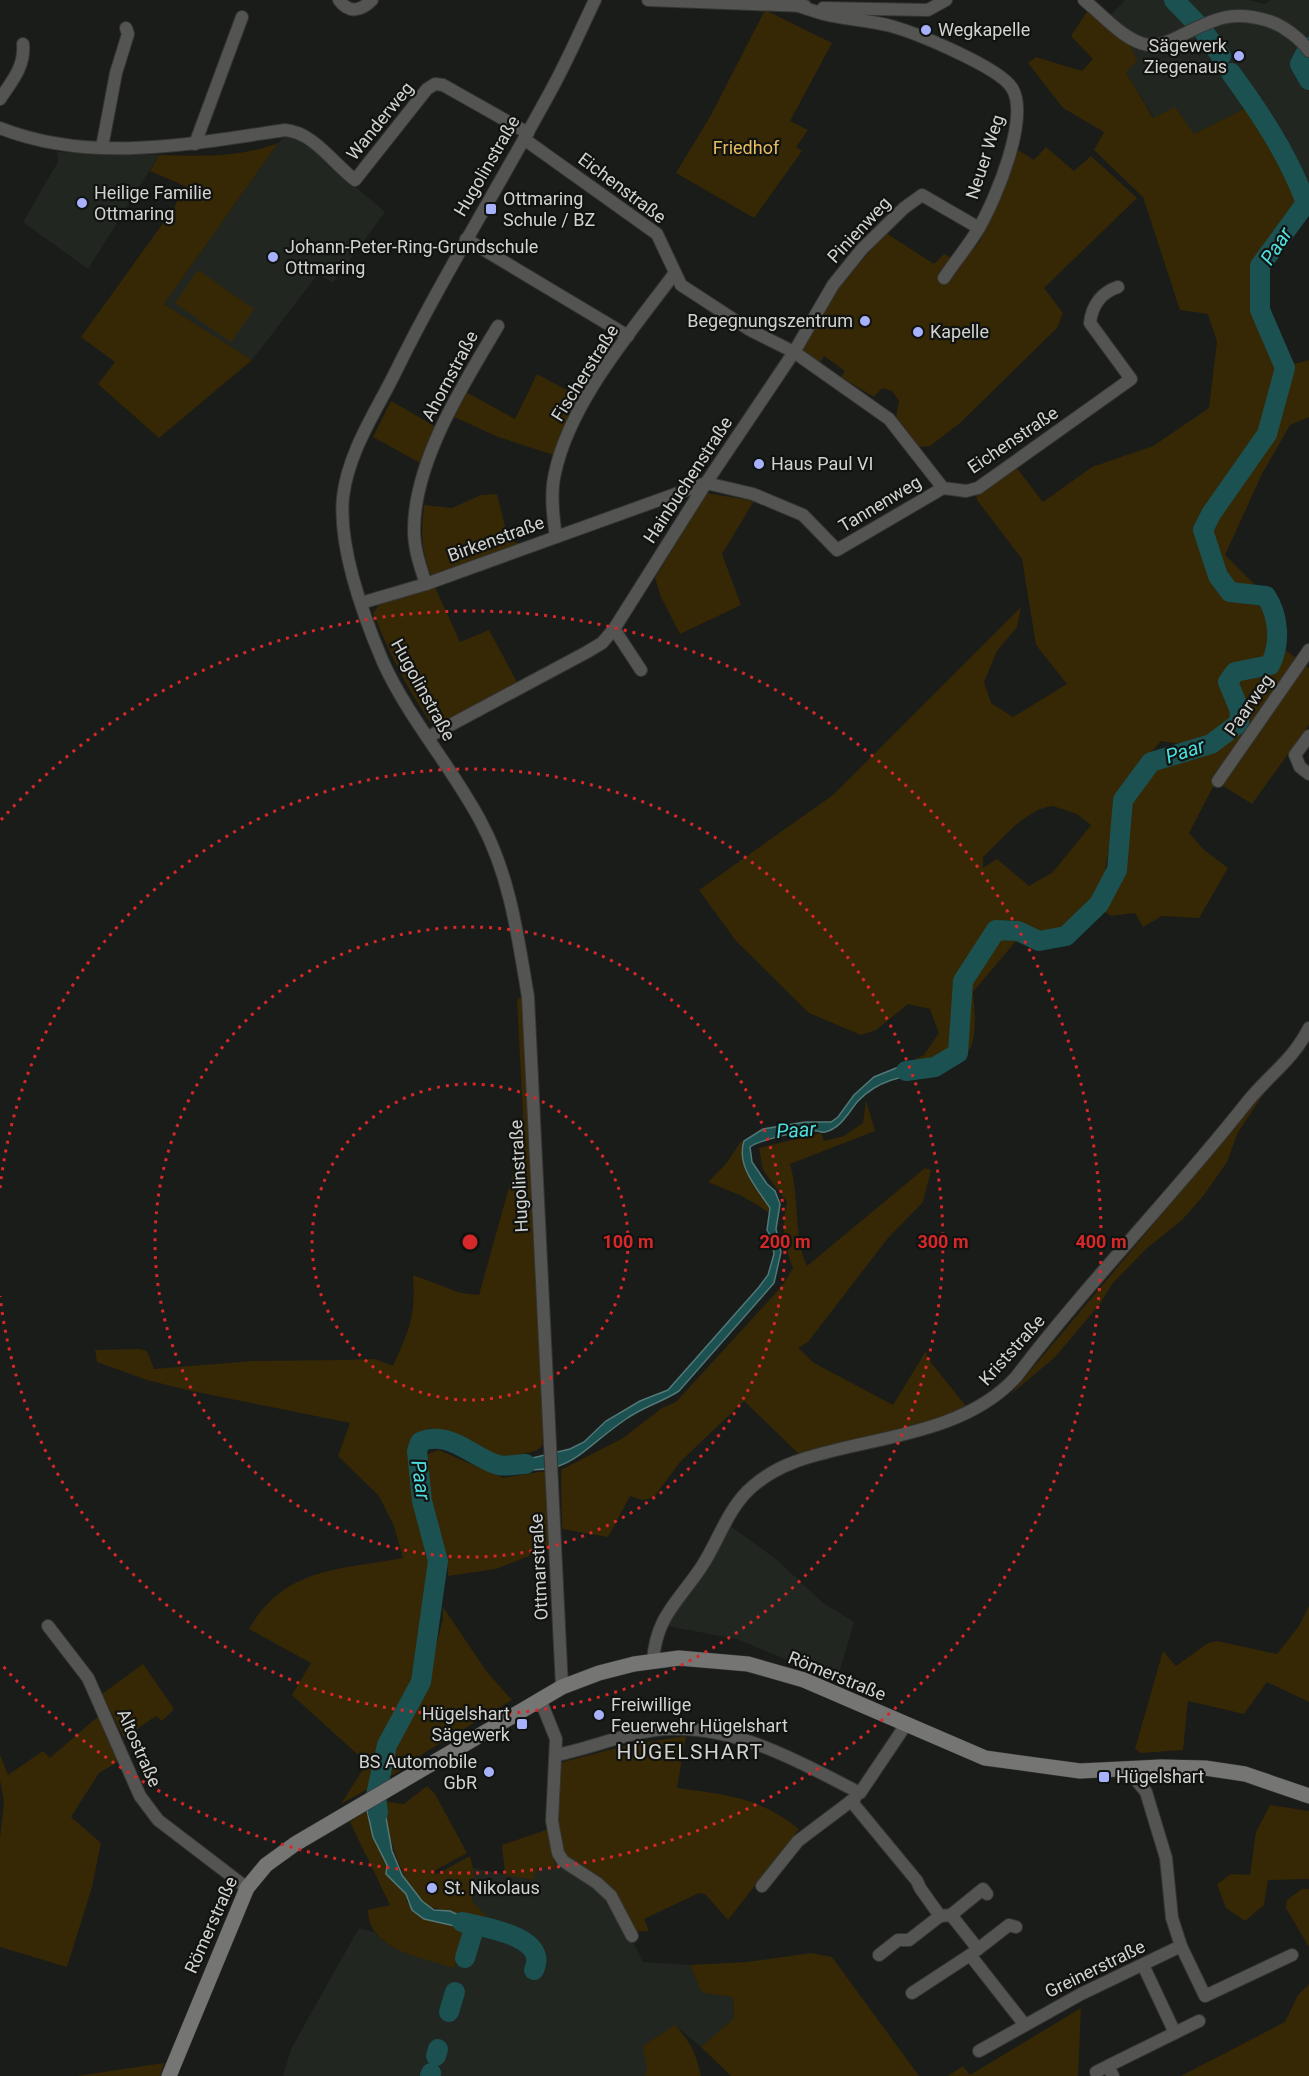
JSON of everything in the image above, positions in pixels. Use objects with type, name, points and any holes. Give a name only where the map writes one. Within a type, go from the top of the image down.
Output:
[{"type":"main road","name":"Römerstraße","points":[[169,2076],[247,1888],[266,1865],[358,1806],[540,1699],[599,1673],[653,1661],[679,1658],[748,1664],[804,1680],[905,1726],[985,1758],[1080,1771],[1205,1768],[1245,1774],[1309,1796]]},
{"type":"street","points":[[339,0],[346,8],[355,10],[362,9],[372,0]]},
{"type":"street","name":"Hugolinstraße","points":[[551,1445],[528,997],[514,910],[497,858],[481,822],[384,663],[361,603],[343,522],[345,485],[364,433],[466,239],[526,136],[595,0]]},
{"type":"street","points":[[648,0],[872,11],[928,10],[946,0]]},
{"type":"street","points":[[1084,0],[1130,38],[1148,45],[1166,43],[1210,21],[1236,14],[1251,15],[1277,24],[1307,48]]},
{"type":"street","name":"Neuer Weg","points":[[798,6],[830,16],[892,26],[942,46],[987,68],[1011,85],[1016,97],[1018,112],[1015,131],[979,228],[944,278]]},
{"type":"street","points":[[195,144],[242,17]]},
{"type":"street","points":[[102,147],[116,73],[128,34],[126,28]]},
{"type":"street","points":[[0,99],[18,74],[24,57],[23,45]]},
{"type":"street","name":"Wanderweg","points":[[0,128],[50,144],[102,147],[159,147],[195,144],[285,130],[295,131],[314,143],[355,180],[427,89],[435,84],[443,85],[526,136]]},
{"type":"street","name":"Eichenstraße","points":[[526,136],[657,234],[681,285],[750,330],[794,352],[889,419],[943,488],[966,491],[978,488],[1131,380],[1090,323],[1091,311],[1106,291],[1118,287]]},
{"type":"street","name":"Pinienweg","points":[[794,352],[840,276],[862,249],[904,208],[922,195],[979,228]]},
{"type":"street","points":[[466,239],[628,336]]},
{"type":"street","name":"Fischerstraße","points":[[556,537],[553,513],[554,475],[564,441],[597,383],[674,274]]},
{"type":"street","name":"Ahornstraße","points":[[426,584],[418,561],[414,529],[420,494],[444,419],[498,326]]},
{"type":"street","name":"Hainbuchenstraße","points":[[428,737],[602,643],[614,629],[706,483],[794,352]]},
{"type":"street","name":"Birkenstraße","points":[[361,603],[426,584],[706,483]]},
{"type":"street","name":"Tannenweg","points":[[706,483],[753,494],[803,515],[837,550],[943,488]]},
{"type":"street","points":[[614,629],[641,670]]},
{"type":"street","name":"Paarweg","points":[[1218,781],[1309,650]]},
{"type":"street","points":[[1309,736],[1295,755],[1300,767],[1309,774]]},
{"type":"street","name":"Kriststraße","points":[[653,1661],[656,1637],[666,1611],[703,1565],[733,1510],[750,1488],[784,1464],[943,1422],[976,1410],[994,1399],[1016,1377],[1256,1092],[1287,1063],[1309,1028]]},
{"type":"street","name":"Ottmarstraße","points":[[551,1445],[562,1688]]},
{"type":"street","name":"Altostraße","points":[[48,1626],[88,1678],[140,1796],[158,1820],[247,1888]]},
{"type":"street","points":[[540,1699],[556,1739],[552,1821],[558,1853],[563,1861],[597,1883],[610,1896],[632,1936]]},
{"type":"street","points":[[762,1886],[798,1841],[856,1797],[905,1726]]},
{"type":"street","points":[[556,1755],[633,1735],[667,1729],[713,1732],[778,1750],[856,1797],[920,1888],[974,1952],[1025,2025]]},
{"type":"street","points":[[1137,1769],[1137,1781],[1146,1792],[1166,1858],[1172,1918],[1181,1946],[1205,1996],[1292,1955]]},
{"type":"street","points":[[879,1955],[898,1940],[909,1940],[983,1888]]},
{"type":"street","points":[[912,1993],[1010,1925],[1016,1927]]},
{"type":"street","name":"Greinerstraße","points":[[979,2051],[1081,1994],[1181,1946]]},
{"type":"street","points":[[1143,1965],[1175,2033]]},
{"type":"street","points":[[1096,2072],[1110,2071],[1199,2021]]},
{"type":"shaded area","points":[[1125,0],[1248,0],[1264,4],[1272,0],[1309,0],[1309,37],[1299,75],[1309,91],[1309,192],[1258,102],[1194,134],[1154,118],[1126,72],[1105,21]]},
{"type":"shaded area","name":"Johann-Peter-Ring-Grundschule Ottmaring","points":[[285,137],[291,137],[310,148],[385,212],[333,283],[318,274],[252,360],[164,304],[278,143]]},
{"type":"shaded area","name":"Heilige Familie Ottmaring","points":[[57,152],[159,155],[88,269],[23,222],[58,162]]},
{"type":"shaded area","points":[[729,1525],[777,1560],[823,1603],[854,1622],[837,1681],[737,1639],[667,1626]]},
{"type":"shaded area","points":[[556,1862],[591,1883],[616,1909],[643,1962],[690,1965],[702,1993],[733,1997],[734,2018],[728,2026],[701,2047],[675,2025],[645,2076],[283,2076],[291,2049],[359,1928],[374,1932],[383,1941],[454,1968],[470,1931],[486,1933],[487,1928],[488,1919],[472,1901],[473,1868],[532,1880],[537,1867],[555,1869]]},
{"type":"green space","points":[[1090,7],[1129,42],[1137,61],[1126,72],[1153,118],[1175,107],[1194,134],[1248,107],[1301,196],[1255,270],[1254,310],[1285,375],[1290,365],[1309,360],[1309,417],[1290,425],[1262,474],[1225,555],[1259,589],[1246,590],[1236,587],[1219,571],[1212,579],[1223,596],[1255,602],[1266,607],[1271,628],[1269,660],[1230,665],[1224,674],[1221,681],[1222,687],[1230,706],[1233,722],[1200,741],[1183,744],[1161,741],[1132,773],[1113,801],[1112,831],[1103,883],[1095,902],[1061,933],[1044,935],[1016,921],[1007,920],[1016,941],[973,992],[974,1034],[966,1056],[958,1064],[945,1070],[929,1073],[931,1063],[901,1066],[924,1055],[939,1033],[930,1009],[908,1004],[876,1030],[861,1035],[809,1013],[736,941],[699,890],[833,795],[1021,607],[1017,627],[997,651],[984,682],[991,703],[1013,717],[1067,684],[1036,645],[1022,559],[977,500],[976,494],[1016,467],[1043,502],[1092,467],[1153,446],[1209,408],[1217,342],[1208,314],[1180,310],[1143,197],[1094,150],[1104,132],[1063,108],[1028,63],[1036,57],[1082,71],[1093,59],[1071,36]],"holes":[[[1053,806],[1077,814],[1091,825],[1053,872],[1029,886],[997,859],[983,868],[983,857],[1015,826],[1033,813]]]},
{"type":"green space","name":"Friedhof","points":[[765,10],[832,43],[790,121],[808,130],[796,147],[802,151],[754,218],[676,173],[711,115]]},
{"type":"green space","points":[[278,143],[164,304],[252,360],[159,438],[98,384],[115,362],[81,337],[174,208],[185,186],[150,171],[159,155],[234,154]]},
{"type":"green space","points":[[1046,147],[1074,171],[1091,156],[1137,198],[1044,288],[1063,313],[1057,328],[960,423],[930,446],[917,447],[896,418],[899,401],[892,391],[882,388],[874,397],[841,377],[845,371],[824,356],[820,362],[804,351],[802,346],[838,288],[886,233],[934,264],[944,254],[961,263],[980,241],[1018,150],[1034,160]]},
{"type":"green space","points":[[198,270],[254,309],[231,342],[175,303]]},
{"type":"green space","points":[[537,374],[581,398],[554,455],[498,437],[452,416],[464,391],[515,419]]},
{"type":"green space","points":[[391,401],[438,428],[424,465],[373,437]]},
{"type":"green space","points":[[707,493],[754,501],[722,554],[741,605],[680,634],[661,597],[655,578]]},
{"type":"green space","points":[[497,494],[508,538],[520,545],[431,575],[425,558],[423,541],[424,505],[452,508],[481,495]]},
{"type":"green space","points":[[434,585],[460,642],[489,630],[518,684],[438,725],[431,723],[406,684],[373,613],[379,605]]},
{"type":"green space","points":[[1281,647],[1299,660],[1215,783],[1189,833],[1203,849],[1228,868],[1199,918],[1162,916],[1143,927],[1135,913],[1111,916],[1102,910],[1119,872],[1127,804],[1156,769],[1173,758],[1200,755],[1239,728],[1244,714],[1233,682],[1242,673],[1268,669],[1275,662]]},
{"type":"green space","points":[[1303,663],[1309,668],[1309,725],[1252,804],[1220,784]]},
{"type":"green space","points":[[521,996],[524,1003],[545,1440],[540,1448],[533,1451],[512,1456],[499,1456],[476,1450],[429,1428],[416,1443],[413,1456],[419,1510],[430,1555],[412,1678],[429,1672],[443,1619],[443,1607],[487,1672],[512,1700],[424,1753],[412,1764],[341,1804],[367,1763],[292,1695],[311,1663],[249,1629],[263,1609],[279,1593],[297,1582],[336,1569],[403,1558],[394,1526],[379,1496],[338,1456],[350,1423],[147,1380],[97,1362],[95,1350],[139,1349],[147,1351],[154,1369],[253,1361],[375,1359],[393,1366],[410,1322],[413,1275],[461,1293],[479,1295],[524,1134],[517,1000]]},
{"type":"green space","points":[[1268,1088],[1238,1132],[1227,1162],[1204,1195],[1182,1220],[1146,1249],[1112,1284],[1100,1304],[1055,1357],[1010,1395]]},
{"type":"green space","points":[[866,1100],[875,1131],[790,1164],[800,1241],[807,1266],[925,1168],[931,1170],[923,1202],[888,1238],[808,1342],[798,1348],[814,1363],[893,1405],[926,1351],[928,1359],[966,1406],[954,1413],[913,1427],[799,1454],[744,1401],[680,1462],[654,1497],[643,1500],[630,1496],[608,1537],[562,1529],[561,1470],[623,1438],[662,1408],[676,1402],[782,1286],[793,1268],[784,1236],[787,1202],[763,1170],[759,1148],[821,1133],[824,1141],[844,1136],[863,1123]]},
{"type":"green space","points":[[742,1140],[747,1172],[770,1208],[770,1213],[742,1196],[708,1182],[726,1164]]},
{"type":"green space","points":[[439,1450],[503,1478],[545,1471],[552,1547],[496,1569],[448,1576],[442,1545],[432,1516],[427,1485],[428,1454]]},
{"type":"green space","points":[[1309,1606],[1309,1702],[1267,1682],[1244,1714],[1188,1701],[1183,1750],[1141,1753],[1135,1749],[1163,1651],[1176,1666],[1208,1643],[1217,1641],[1277,1654],[1299,1626]]},
{"type":"green space","points":[[143,1664],[174,1709],[162,1721],[156,1716],[124,1738],[102,1694]]},
{"type":"green space","points":[[101,1714],[121,1760],[99,1773],[71,1817],[101,1843],[92,1887],[67,1967],[0,1947],[0,1838],[4,1802],[0,1780],[0,1755],[8,1775],[43,1751],[50,1758]]},
{"type":"green space","points":[[686,1736],[677,1788],[727,1795],[755,1803],[784,1818],[799,1829],[728,1920],[705,1894],[699,1893],[644,1919],[649,1931],[634,1932],[620,1902],[575,1865],[562,1850],[556,1832],[559,1768],[563,1762],[628,1745]]},
{"type":"green space","points":[[427,1786],[435,1794],[467,1853],[432,1872],[437,1874],[470,1856],[474,1873],[472,1901],[486,1916],[488,1924],[471,1921],[450,1911],[428,1907],[409,1883],[396,1858],[383,1801],[404,1804]]},
{"type":"green space","points":[[1270,1805],[1309,1811],[1309,1879],[1268,1880],[1264,1905],[1245,1921],[1226,1908],[1217,1884],[1231,1874],[1250,1875],[1256,1832]]},
{"type":"green space","points":[[367,1810],[373,1837],[387,1865],[386,1874],[406,1894],[407,1902],[424,1919],[470,1931],[454,1968],[400,1950],[377,1935],[370,1924],[368,1910],[390,1905],[350,1822]]},
{"type":"green space","points":[[549,1829],[556,1869],[537,1867],[533,1880],[505,1875],[502,1845]]},
{"type":"green space","points":[[1302,1889],[1309,1889],[1309,1947],[1286,1908],[1287,1900]]},
{"type":"green space","points":[[811,1953],[832,1957],[919,2076],[731,2076],[701,2047],[734,2018],[733,1997],[702,1993],[690,1965],[747,1962]]},
{"type":"green space","points":[[1309,1984],[1309,2076],[1181,2076],[1285,2022],[1298,1995]]},
{"type":"green space","points":[[1081,2008],[1078,2076],[948,2076],[963,2066],[970,2075]]},
{"type":"green space","points":[[675,2025],[692,2048],[701,2076],[645,2076],[647,2069],[643,2046]]},
{"type":"green space","points":[[164,2063],[160,2076],[77,2076]]},
{"type":"water","points":[[932,1063],[929,1073],[891,1080],[874,1088],[858,1101],[840,1124],[831,1130],[793,1133],[750,1147],[752,1162],[767,1184],[775,1191],[780,1204],[776,1229],[781,1252],[774,1283],[679,1391],[632,1415],[582,1453],[557,1467],[523,1469],[499,1466],[570,1449],[584,1442],[606,1421],[640,1401],[668,1390],[759,1287],[768,1275],[774,1254],[772,1239],[767,1230],[770,1208],[745,1168],[742,1150],[744,1141],[763,1129],[805,1122],[831,1122],[838,1117],[854,1095],[874,1077],[901,1066]]},
{"type":"water","points":[[383,1801],[392,1851],[402,1875],[422,1901],[434,1910],[450,1911],[471,1921],[488,1924],[486,1933],[424,1919],[412,1910],[406,1894],[386,1874],[387,1865],[373,1837],[367,1810]]},
{"type":"water","points":[[499,1926],[516,1931],[530,1940],[538,1954],[538,1971],[530,1969],[532,1961],[517,1943],[497,1934]]},
{"type":"waterway","name":"Paar","points":[[1174,0],[1202,29],[1221,56]]},
{"type":"waterway","name":"Paar","points":[[1309,47],[1300,64],[1309,80]]},
{"type":"waterway","name":"Paar","points":[[906,1071],[935,1067],[958,1053],[963,981],[996,930],[1018,931],[1039,941],[1066,936],[1099,904],[1117,870],[1123,800],[1151,762],[1211,744],[1239,723],[1240,711],[1228,682],[1235,672],[1270,665],[1274,657],[1277,639],[1276,621],[1266,596],[1230,592],[1218,576],[1203,530],[1211,514],[1267,434],[1285,368],[1260,310],[1260,266],[1306,203],[1273,135],[1231,73]]},
{"type":"waterway","name":"Paar","points":[[378,1813],[376,1795],[387,1745],[421,1682],[438,1561],[422,1501],[417,1451],[420,1442],[430,1439],[450,1441],[498,1465],[526,1464]]},
{"type":"waterway","name":"Paar","points":[[462,1922],[498,1930],[524,1941],[532,1949],[536,1958],[534,1970]]},
{"type":"waterway","points":[[465,1958],[475,1925]]},
{"type":"waterway","points":[[449,2012],[455,1992]]},
{"type":"waterway","points":[[436,2056],[438,2049]]},
{"type":"place","name":"Wegkapelle","points":[[926,30]]},
{"type":"place","name":"Sägewerk Ziegenaus","points":[[1239,56]]},
{"type":"place","name":"Heilige Familie Ottmaring","points":[[82,203]]},
{"type":"place","name":"Ottmaring Schule / BZ","points":[[491,209]]},
{"type":"place","name":"Johann-Peter-Ring-Grundschule Ottmaring","points":[[273,257]]},
{"type":"place","name":"Begegnungszentrum","points":[[865,321]]},
{"type":"place","name":"Kapelle","points":[[918,332]]},
{"type":"place","name":"Haus Paul VI","points":[[759,464]]},
{"type":"place","name":"Freiwillige Feuerwehr Hügelshart","points":[[599,1715]]},
{"type":"place","name":"Hügelshart Sägewerk","points":[[522,1724]]},
{"type":"place","name":"BS Automobile GbR","points":[[489,1772]]},
{"type":"place","name":"Hügelshart","points":[[1104,1777]]},
{"type":"place","name":"St. Nikolaus","points":[[432,1888]]},
{"type":"district","name":"HÜGELSHART","points":[[690,1752]]}]
